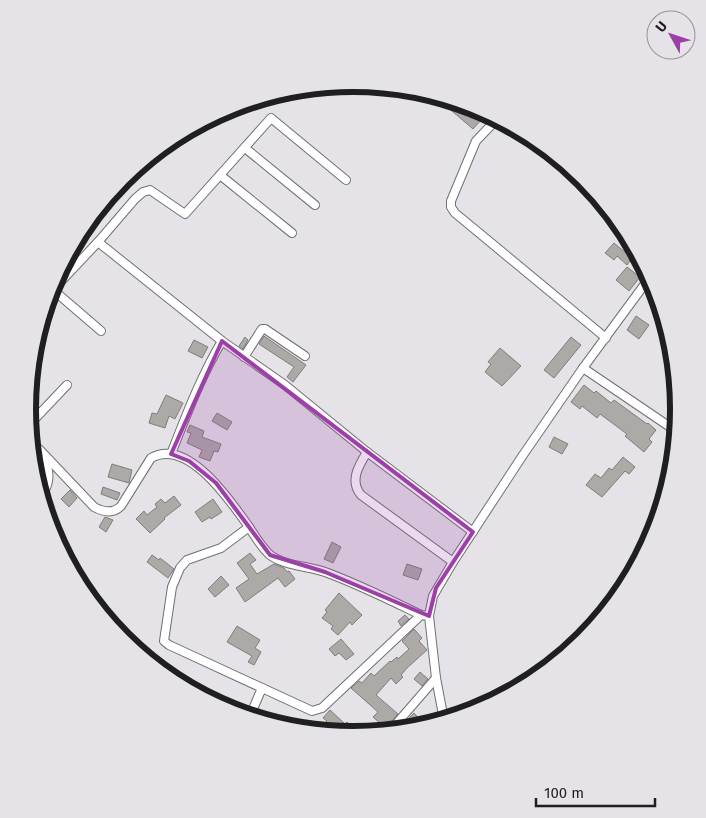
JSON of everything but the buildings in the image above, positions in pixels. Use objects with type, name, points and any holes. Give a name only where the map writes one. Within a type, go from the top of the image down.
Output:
[{"type":"street","points":[[67,274],[98,242],[135,199],[146,190],[150,190],[186,214],[271,118],[346,180]]},
{"type":"street","points":[[492,124],[476,141],[451,201],[454,213],[606,338]]},
{"type":"street","points":[[244,148],[315,205]]},
{"type":"street","points":[[220,175],[292,233]]},
{"type":"street","points":[[98,242],[222,341],[285,385],[367,452],[473,532]]},
{"type":"street","points":[[248,527],[221,548],[187,560],[180,568],[172,587],[164,641],[308,710],[312,711],[322,708],[425,616],[433,596],[453,562],[583,368],[644,285]]},
{"type":"street","points":[[57,295],[101,331]]},
{"type":"street","points":[[244,356],[262,329],[265,329],[304,356]]},
{"type":"street","points":[[171,454],[192,402],[222,341]]},
{"type":"street","points":[[583,368],[669,426]]},
{"type":"street","points":[[36,417],[68,385]]},
{"type":"street","points":[[39,449],[94,507],[105,512],[114,511],[121,506],[151,458],[160,454],[171,454],[189,461],[216,483],[270,555],[280,560],[325,572],[425,616]]},
{"type":"street","points":[[39,449],[47,463],[49,478],[46,487]]},
{"type":"street","points":[[367,452],[356,476],[357,490],[453,562]]},
{"type":"street","points":[[425,616],[443,713]]},
{"type":"street","points":[[397,723],[436,678]]},
{"type":"street","points":[[253,710],[262,688]]},
{"type":"highlighted area","points":[[222,341],[473,532],[436,588],[429,616],[325,572],[270,555],[216,483],[189,461],[171,454]]}]
